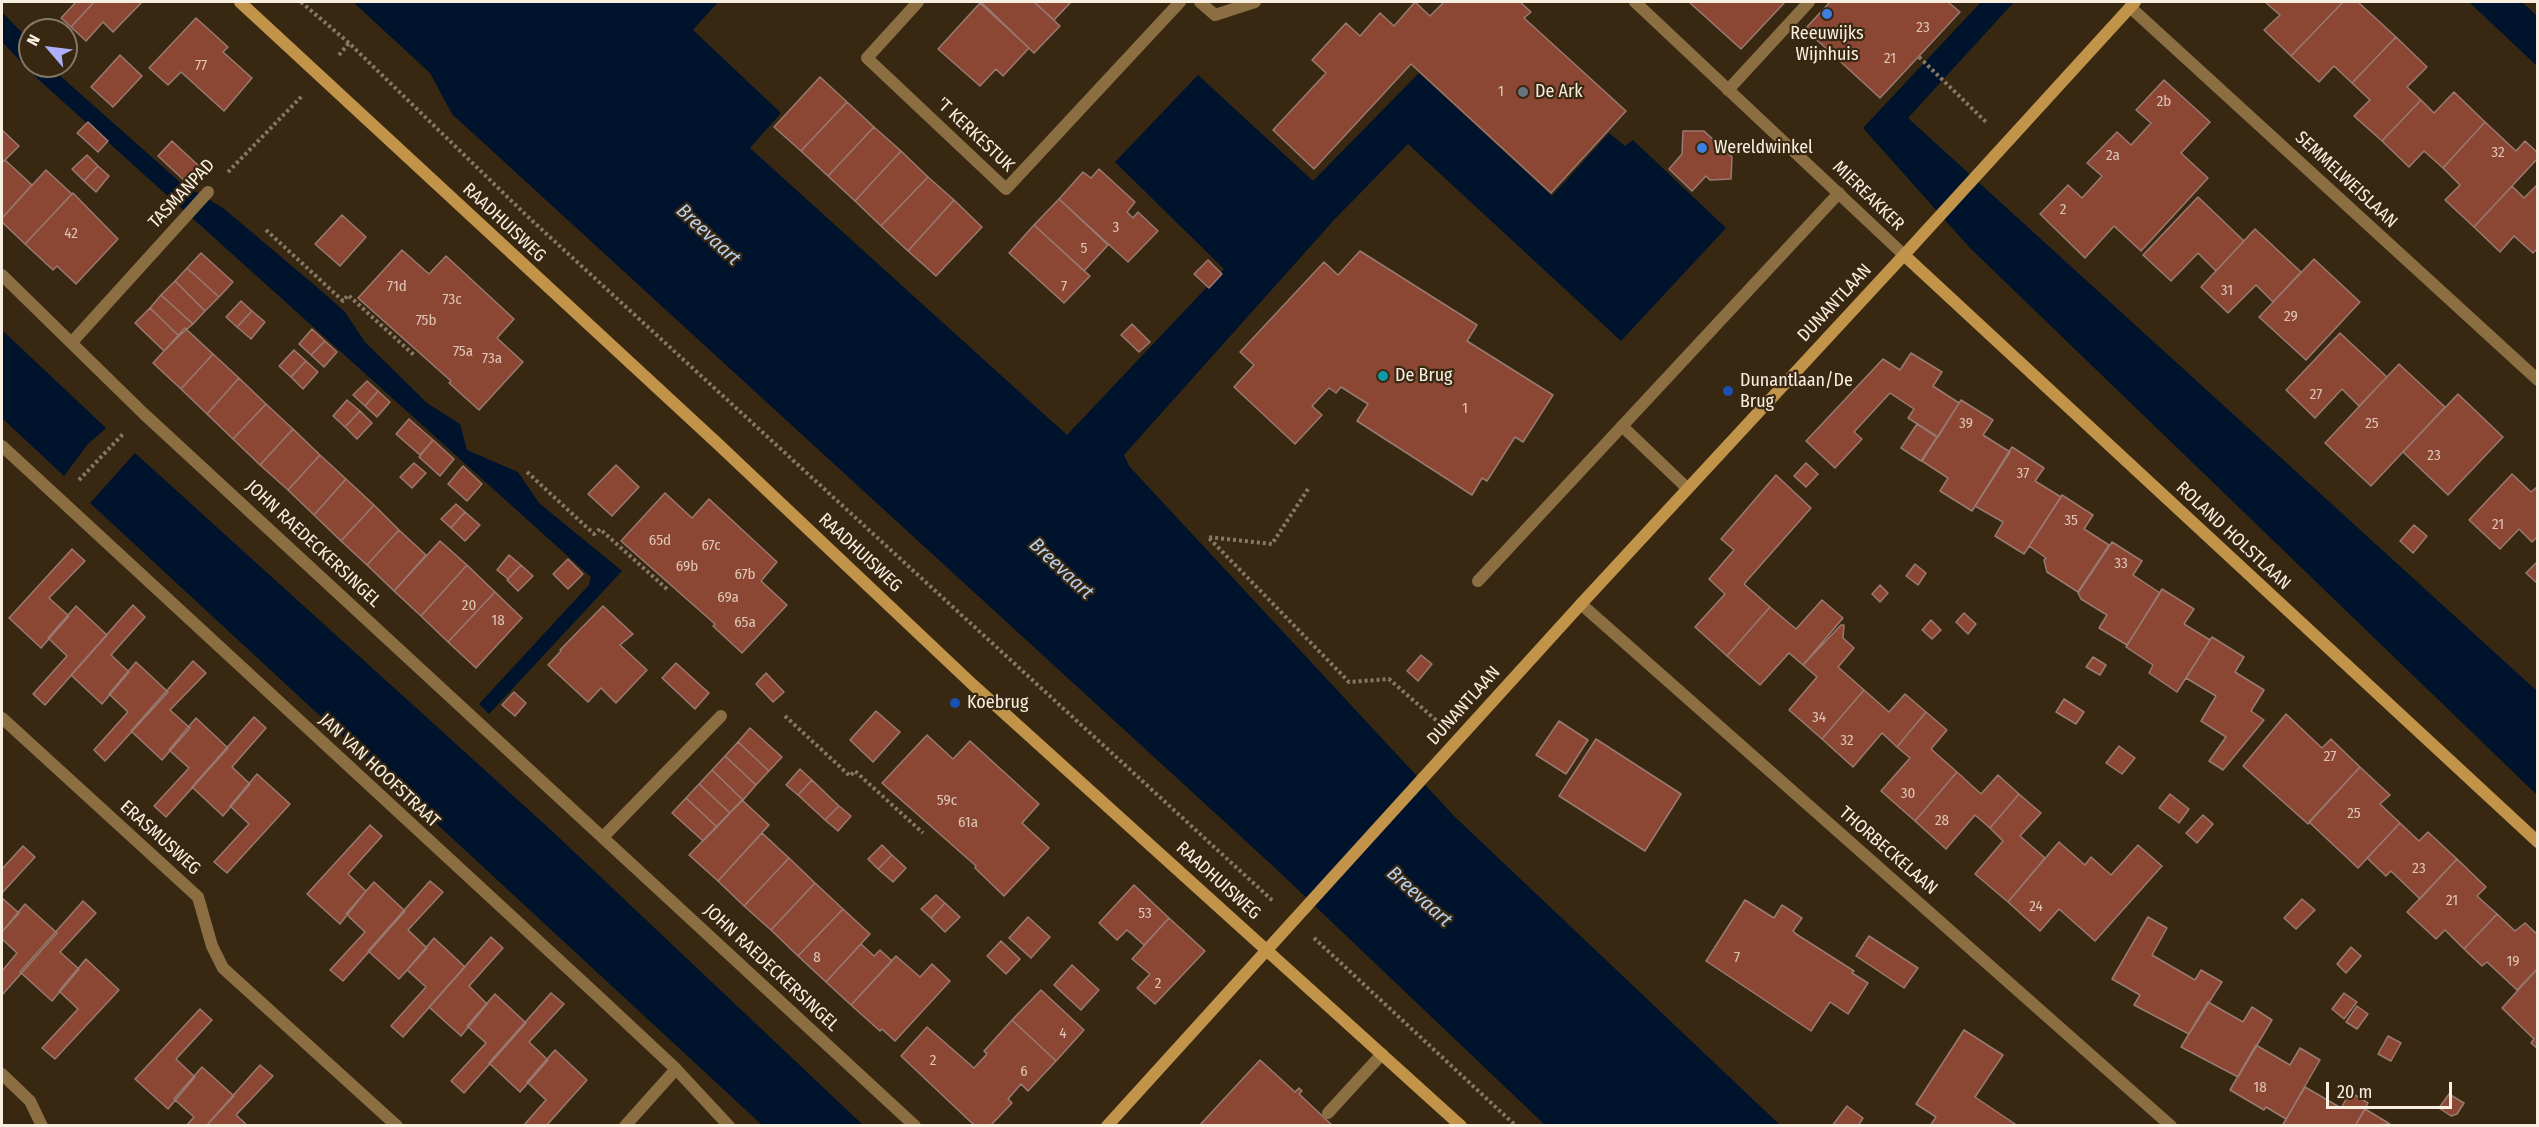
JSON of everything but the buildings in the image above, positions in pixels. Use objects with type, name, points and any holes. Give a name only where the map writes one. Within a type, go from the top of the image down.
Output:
[{"type":"street","name":"RAADHUISWEG","points":[[240,2],[322,75],[972,684],[1461,1125]]},
{"type":"street","name":"'T KERKESTUK","points":[[918,2],[867,58],[1006,189],[1180,2]]},
{"type":"street","points":[[1200,2],[1215,15],[1255,2]]},
{"type":"street","name":"MIEREAKKER","points":[[1635,2],[1904,255]]},
{"type":"street","points":[[1728,90],[1809,2]]},
{"type":"street","name":"DUNANTLAAN","points":[[1107,1125],[1430,769],[2132,4]]},
{"type":"street","name":"SEMMELWEISLAAN","points":[[2132,4],[2538,380]]},
{"type":"street","name":"TASMANPAD","points":[[73,341],[208,192]]},
{"type":"street","points":[[1478,581],[1839,192]]},
{"type":"street","name":"ROLAND HOLSTLAAN","points":[[1904,255],[2538,842]]},
{"type":"street","name":"JOHN RAEDECKERSINGEL","points":[[2,275],[73,341],[143,412],[915,1125]]},
{"type":"street","points":[[1622,426],[1687,488]]},
{"type":"street","name":"JAN VAN HOOFSTRAAT","points":[[2,446],[676,1069],[729,1125]]},
{"type":"street","name":"THORBECKELAAN","points":[[1581,604],[2171,1125]]},
{"type":"street","points":[[604,836],[722,716]]},
{"type":"street","name":"ERASMUSWEG","points":[[2,718],[198,897],[212,946],[223,968],[397,1125]]},
{"type":"street","points":[[1328,1113],[1382,1054]]},
{"type":"street","points":[[625,1125],[676,1069]]},
{"type":"street","points":[[2,1074],[30,1101],[42,1125]]},
{"type":"path","name":"RAADHUISWEG","points":[[301,2],[349,43],[527,216],[1297,915],[1516,1125]]},
{"type":"path","points":[[1919,57],[2007,141]]},
{"type":"path","name":"TASMANPAD","points":[[208,192],[322,75]]},
{"type":"path","points":[[266,230],[344,301],[348,294],[415,356]]},
{"type":"path","points":[[60,500],[143,412]]},
{"type":"path","points":[[527,472],[594,534],[600,529],[668,590]]},
{"type":"path","points":[[1308,489],[1272,544],[1208,537],[1349,682],[1389,679],[1458,739]]},
{"type":"path","points":[[785,716],[850,776],[855,771],[923,832]]},
{"type":"water","name":"Breevaart","points":[[353,2],[718,2],[693,30],[781,113],[750,148],[1067,435],[1224,269],[1115,162],[1198,75],[1313,181],[1419,73],[1552,196],[1609,133],[1625,146],[1633,140],[1726,228],[1621,341],[1408,144],[1334,220],[1124,455],[1129,466],[1454,816],[1780,1125],[1545,1125],[1274,867],[452,114],[430,73]]},
{"type":"water","points":[[1981,2],[2014,2],[1908,118],[2537,691],[2537,795],[1969,247],[1863,128]]},
{"type":"water","points":[[2469,2],[2522,2],[2537,16],[2537,66]]},
{"type":"water","points":[[2,12],[18,29],[18,58],[2,42]]},
{"type":"water","points":[[37,78],[63,78],[181,183],[223,208],[318,288],[345,312],[365,342],[427,403],[460,424],[467,450],[518,472],[539,503],[622,571],[489,714],[479,704],[589,585],[591,577]]},
{"type":"water","points":[[2,330],[106,428],[88,444],[64,476],[2,418]]},
{"type":"water","points":[[135,453],[552,831],[863,1125],[762,1125],[90,503]]},
{"type":"place","name":"Reeuwijks Wijnhuis","points":[[1827,14]]},
{"type":"place","name":"De Ark","points":[[1523,92]]},
{"type":"place","name":"Wereldwinkel","points":[[1702,148]]},
{"type":"place","name":"De Brug","points":[[1383,376]]},
{"type":"place","name":"Dunantlaan/De Brug","points":[[1728,391]]},
{"type":"place","name":"Koebrug","points":[[955,703]]}]
